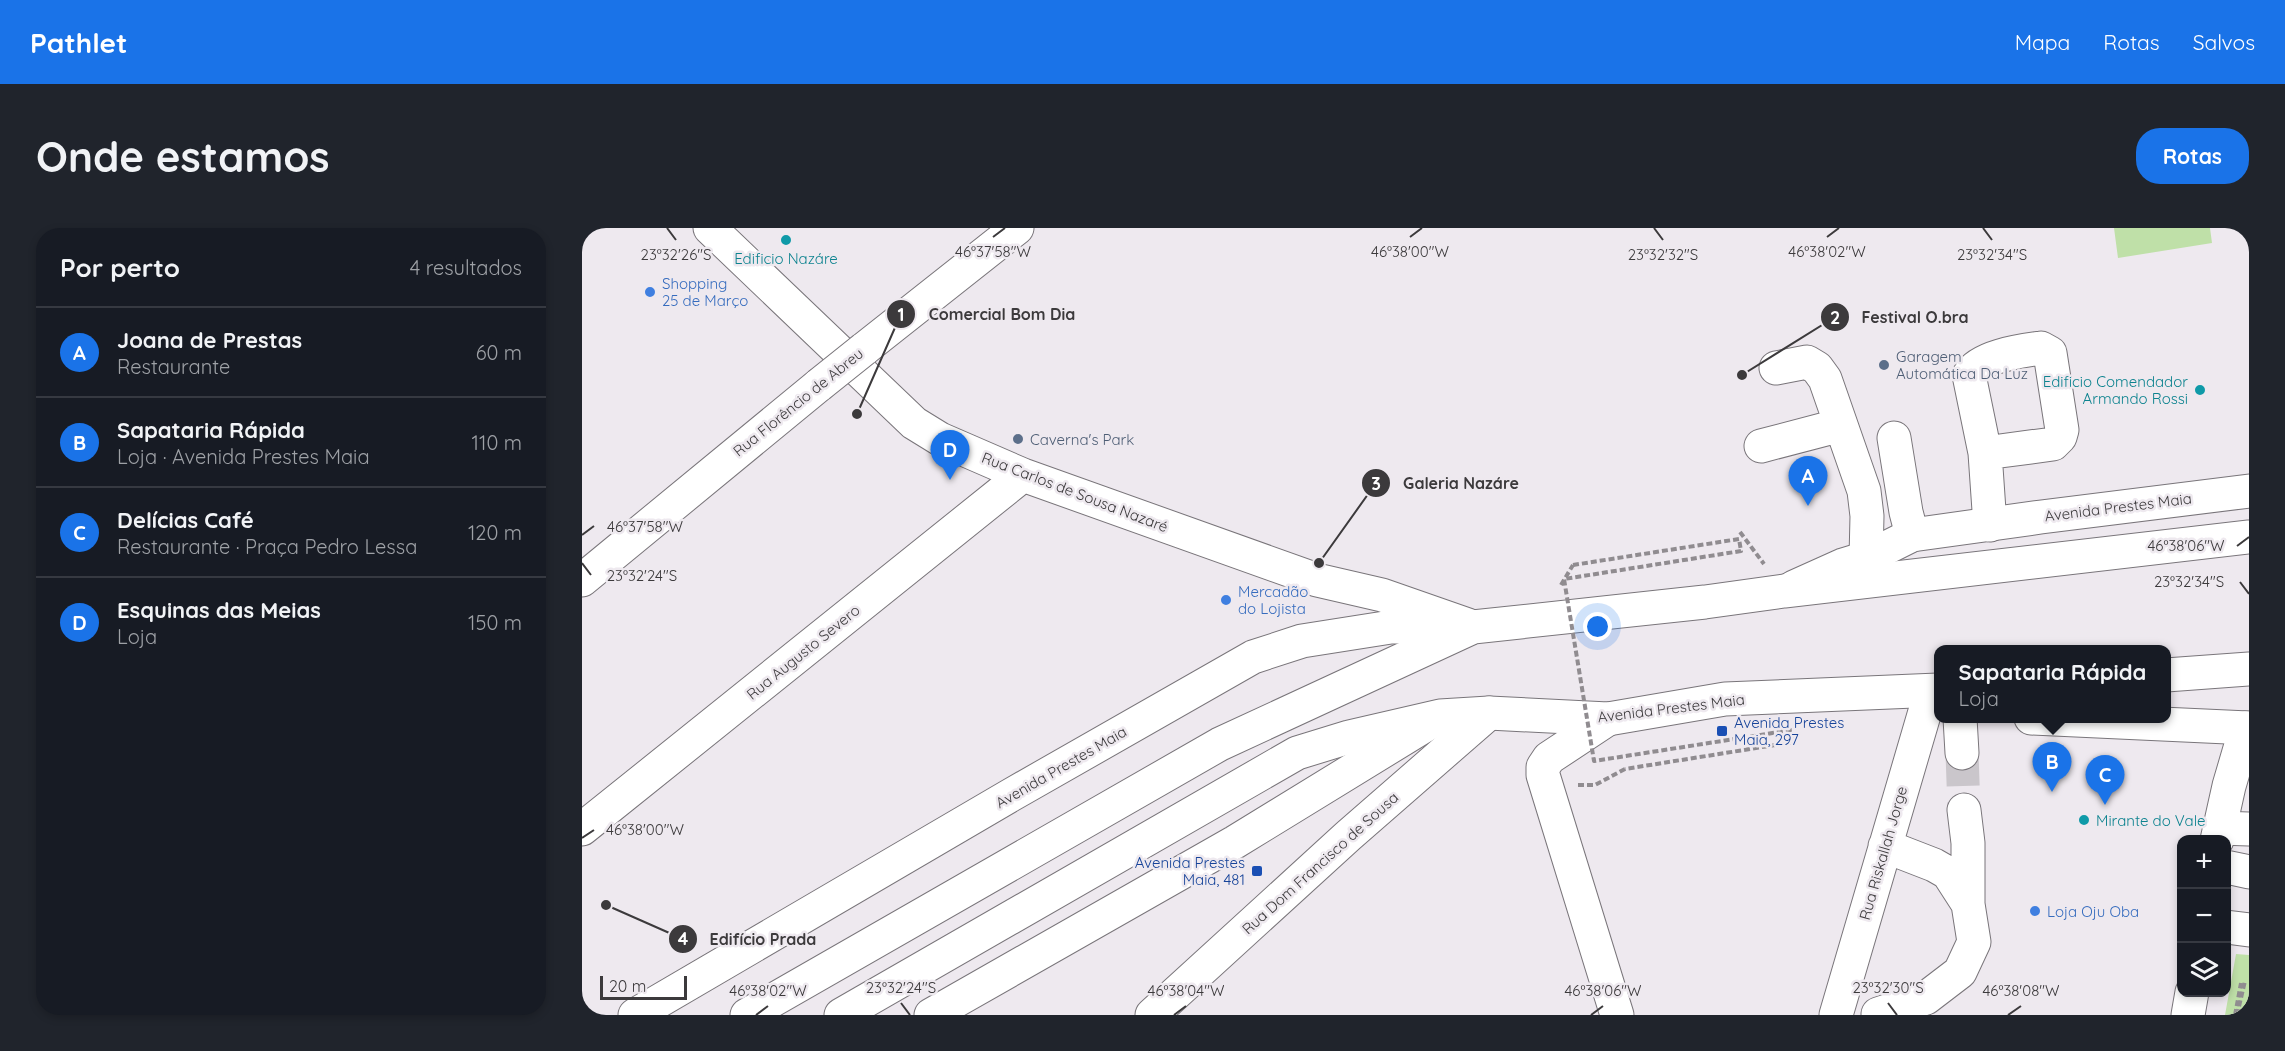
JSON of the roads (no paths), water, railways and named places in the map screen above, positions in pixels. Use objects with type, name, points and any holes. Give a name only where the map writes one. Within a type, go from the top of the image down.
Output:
[{"type":"main road","name":"Rua Carlos de Sousa Nazaré","points":[[710,228],[914,423],[940,439],[1023,475],[1317,580],[1382,595],[1473,627]]},
{"type":"main road","name":"Rua Florêncio de Abreu","points":[[582,579],[819,385],[1017,228]]},
{"type":"main road","points":[[1776,368],[1807,362],[1817,368],[1825,379],[1864,491],[1867,516],[1866,558]]},
{"type":"main road","points":[[1761,446],[1841,425]]},
{"type":"main road","points":[[1894,438],[1912,536]]},
{"type":"main road","points":[[1985,453],[1990,525]]},
{"type":"main road","name":"Rua Augusto Severo","points":[[582,830],[1023,475]]},
{"type":"main road","name":"Avenida Prestes Maia","points":[[1784,591],[1843,565],[1866,558],[1912,536],[2249,491]]},
{"type":"main road","name":"Avenida Prestes Maia","points":[[635,1015],[1253,657],[1302,641],[1390,627],[1473,627],[1705,602],[2249,537]]},
{"type":"main road","name":"Avenida Prestes Maia","points":[[747,1015],[1220,744],[1473,627]]},
{"type":"main road","points":[[2171,675],[2249,669]]},
{"type":"main road","name":"Avenida Prestes Maia","points":[[841,1015],[1297,753],[1348,736],[1440,716],[1489,713],[1608,719],[1725,699],[1934,690]]},
{"type":"main road","name":"Rua Riskallah Jorge","points":[[1836,1015],[1885,846],[1934,690]]},
{"type":"main road","name":"Rua Dom Francisco de Sousa","points":[[1152,1015],[1348,836],[1489,713]]},
{"type":"main road","name":"Avenida Prestes Maia","points":[[931,1015],[1235,842],[1440,716]]},
{"type":"main road","points":[[1608,719],[1549,758],[1543,766],[1544,784],[1617,1015]]},
{"type":"main road","points":[[1960,723],[1962,753]]},
{"type":"main road","points":[[2140,723],[2248,728],[2239,786],[2228,832]]},
{"type":"main road","points":[[1878,1014],[1926,998],[1960,972],[1974,942],[1968,904],[1968,843],[1964,810]]},
{"type":"main road","points":[[1885,846],[1934,865],[1948,873],[1968,904]]},
{"type":"main road","points":[[2231,868],[2249,872]]},
{"type":"main road","points":[[2231,928],[2249,930]]},
{"type":"main road","name":"Avenida Prestes Maia","points":[[653,1015],[676,990]]},
{"type":"main road","points":[[2188,1015],[2191,997]]},
{"type":"tunnel","points":[[1962,753],[1964,810]]},
{"type":"place","name":"Edificio Nazáre","points":[[786,240]]},
{"type":"place","name":"Shopping 25 de Março","points":[[650,292]]},
{"type":"place","name":"Garagem Automática Da Luz","points":[[1884,365]]},
{"type":"place","name":"Festival O.bra","points":[[1742,375]]},
{"type":"place","name":"Edificio Comendador Armando Rossi","points":[[2200,390]]},
{"type":"place","name":"Comercial Bom Dia","points":[[857,414]]},
{"type":"place","name":"Caverna's Park","points":[[1018,439]]},
{"type":"place","name":"Esquinas das Meias","points":[[950,480]]},
{"type":"place","name":"Joana de Prestas","points":[[1808,506]]},
{"type":"place","name":"Galeria Nazáre","points":[[1319,563]]},
{"type":"place","name":"Mercadão do Lojista","points":[[1226,600]]},
{"type":"place","name":"Avenida Prestes Maia, 297","points":[[1722,731]]},
{"type":"place","name":"Sapataria Rápida","points":[[2052,792]]},
{"type":"place","name":"Delícias Café","points":[[2105,805]]},
{"type":"place","name":"Mirante do Vale","points":[[2084,820]]},
{"type":"place","name":"Avenida Prestes Maia, 481","points":[[1257,871]]},
{"type":"place","name":"Edifício Prada","points":[[606,905]]},
{"type":"place","name":"Loja Oju Oba","points":[[2035,911]]}]
